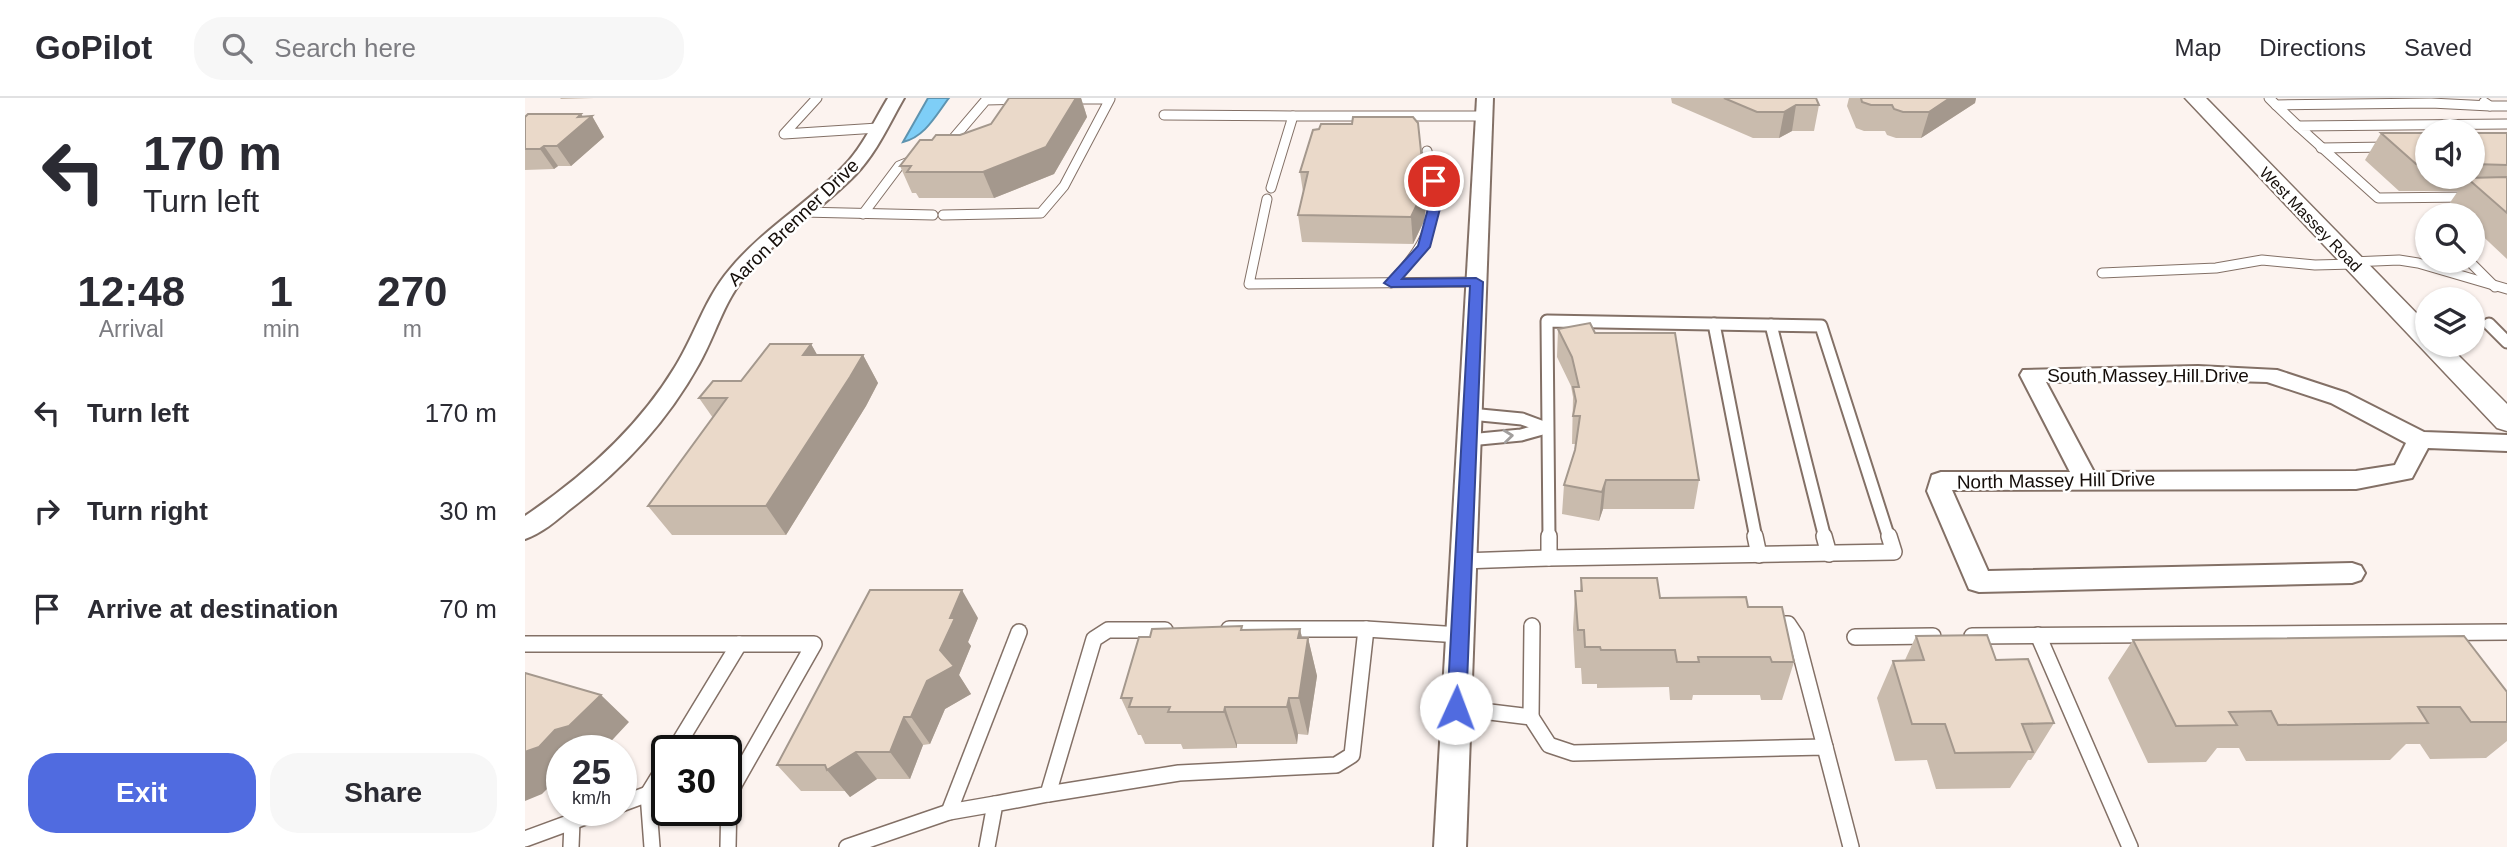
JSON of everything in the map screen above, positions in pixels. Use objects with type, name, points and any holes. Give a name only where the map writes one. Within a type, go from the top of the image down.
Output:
[{"type":"street","name":"Aaron Brenner Drive","points":[[525,529],[597,476],[633,440],[667,399],[689,363],[723,291],[761,247],[851,168],[896,98]]},
{"type":"street","name":"West Massey Road","points":[[2195,98],[2415,327]]},
{"type":"street","points":[[1450,847],[1485,107]]},
{"type":"street","points":[[2445,357],[2507,421]]},
{"type":"street","name":"South Massey Hill Drive","points":[[2086,479],[2031,375],[2199,373],[2269,376],[2339,398],[2420,440]]},
{"type":"street","points":[[2420,440],[2507,443]]},
{"type":"street","name":"North Massey Hill Drive","points":[[2352,573],[1979,582],[1938,491],[1941,481],[2356,480],[2403,472],[2420,440]]},
{"type":"lane","points":[[817,98],[784,134],[878,128]]},
{"type":"lane","points":[[802,212],[938,215],[1041,213],[1064,186],[1110,98],[1055,99]]},
{"type":"lane","points":[[2478,98],[2490,106]]},
{"type":"lane","points":[[2500,98],[2507,100]]},
{"type":"lane","points":[[937,151],[950,146],[986,99],[1041,99]]},
{"type":"lane","points":[[2441,101],[2464,119]]},
{"type":"lane","points":[[2272,102],[2441,101],[2507,106]]},
{"type":"lane","points":[[2272,102],[2378,198],[2481,197]]},
{"type":"lane","points":[[1164,115],[1407,116],[1485,107]]},
{"type":"lane","points":[[1271,188],[1293,116]]},
{"type":"lane","points":[[1407,116],[1413,125]]},
{"type":"lane","points":[[2485,125],[2507,124]]},
{"type":"lane","points":[[2298,126],[2415,125]]},
{"type":"lane","points":[[2321,148],[2401,147]]},
{"type":"lane","points":[[1391,283],[1424,247],[1430,230],[1436,201],[1427,151]]},
{"type":"lane","points":[[863,214],[899,166],[925,156]]},
{"type":"lane","points":[[1266,199],[1248,284],[1476,282]]},
{"type":"lane","points":[[2102,273],[2197,270],[2262,260],[2315,265],[2399,260],[2507,289]]},
{"type":"lane","points":[[2481,273],[2495,287]]},
{"type":"lane","points":[[1462,561],[1894,552],[1821,326],[1547,321],[1549,558]]},
{"type":"lane","points":[[1714,324],[1759,555]]},
{"type":"lane","points":[[2489,324],[2507,342]]},
{"type":"lane","points":[[1770,325],[1829,554]]},
{"type":"lane","points":[[1470,427],[1522,419],[1546,428]]},
{"type":"lane","points":[[1470,427],[1521,435],[1546,428]]},
{"type":"lane","points":[[1761,624],[1788,624],[1796,636],[1851,847]]},
{"type":"lane","points":[[1532,626],[1531,717],[1549,745],[1573,753],[1825,747]]},
{"type":"lane","points":[[1217,629],[1366,629],[1459,635]]},
{"type":"lane","points":[[847,847],[949,811],[1048,794],[1179,773],[1336,765],[1352,755],[1366,629]]},
{"type":"lane","points":[[1048,794],[1094,639],[1108,630],[1176,630]]},
{"type":"lane","points":[[949,811],[1019,632]]},
{"type":"lane","points":[[1855,637],[2038,635],[2452,638],[2507,632]]},
{"type":"lane","points":[[2038,635],[2130,847]]},
{"type":"lane","points":[[525,644],[814,644],[735,783],[729,798],[728,847]]},
{"type":"lane","points":[[684,735],[739,644]]},
{"type":"lane","points":[[1456,708],[1531,717]]},
{"type":"lane","points":[[651,789],[648,794],[652,847]]},
{"type":"lane","points":[[637,798],[648,794]]},
{"type":"lane","points":[[987,847],[995,804]]},
{"type":"lane","points":[[525,839],[561,826]]},
{"type":"lane","points":[[571,847],[572,826]]},
{"type":"water","points":[[928,98],[949,98],[924,130],[903,142]]},
{"type":"building","points":[[1009,98],[1076,98],[1046,147],[983,172],[907,172],[911,166],[900,166],[920,140],[932,140],[936,135],[960,135],[991,124]]},
{"type":"building","points":[[1724,98],[1816,98],[1819,105],[1796,105],[1784,112],[1757,112]]},
{"type":"building","points":[[1861,98],[1950,98],[1929,112],[1903,112],[1894,109],[1892,105],[1862,102]]},
{"type":"building","points":[[528,114],[592,116],[557,146],[525,149],[525,117]]},
{"type":"building","points":[[1353,117],[1413,117],[1418,123],[1424,180],[1422,194],[1411,217],[1298,215],[1308,172],[1300,172],[1313,130],[1319,129],[1321,124],[1352,124]]},
{"type":"building","points":[[2381,133],[2415,133],[2415,163]]},
{"type":"building","points":[[2485,133],[2507,133],[2507,165],[2485,164]]},
{"type":"building","points":[[2507,177],[2507,213],[2480,189],[2485,189],[2485,178]]},
{"type":"building","points":[[1590,323],[1595,333],[1675,333],[1699,480],[1606,480],[1602,492],[1564,485],[1575,450],[1580,416],[1573,416],[1576,401],[1573,387],[1579,387],[1572,357],[1558,329]]},
{"type":"building","points":[[770,344],[811,344],[803,355],[863,355],[766,506],[648,506],[727,398],[699,398],[713,381],[741,381]]},
{"type":"building","points":[[1581,578],[1657,578],[1660,598],[1746,597],[1748,607],[1782,607],[1794,662],[1772,662],[1770,657],[1698,657],[1699,662],[1677,662],[1675,650],[1601,650],[1600,647],[1585,647],[1584,630],[1578,630],[1575,591],[1582,591]]},
{"type":"building","points":[[870,590],[962,590],[950,618],[955,618],[940,650],[954,666],[927,681],[911,717],[904,717],[890,752],[856,752],[827,770],[825,765],[777,765]]},
{"type":"building","points":[[1242,626],[1241,630],[1300,629],[1298,638],[1308,638],[1299,698],[1289,698],[1287,707],[1225,707],[1224,712],[1168,712],[1170,707],[1129,707],[1132,698],[1121,698],[1139,637],[1150,637],[1152,629]]},
{"type":"building","points":[[1987,635],[1996,660],[2028,659],[2054,723],[2022,724],[2033,752],[1955,753],[1945,724],[1912,724],[1893,661],[1924,660],[1916,636]]},
{"type":"building","points":[[2464,636],[2507,692],[2507,722],[2471,722],[2460,707],[2418,707],[2428,723],[2278,725],[2271,711],[2229,712],[2237,725],[2176,726],[2133,640]]},
{"type":"building","points":[[525,673],[601,695],[569,726],[546,735],[546,740],[539,747],[525,753]]},
{"type":"route","points":[[1434,181],[1436,201],[1424,247],[1391,283],[1476,282],[1456,708]]}]
